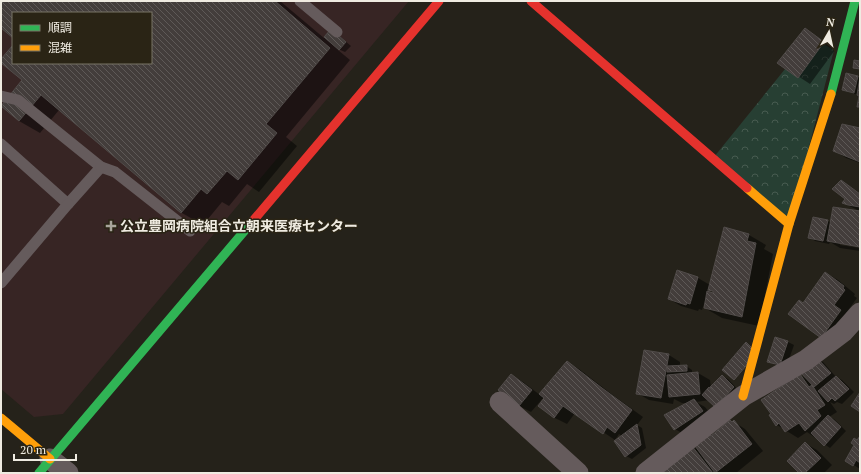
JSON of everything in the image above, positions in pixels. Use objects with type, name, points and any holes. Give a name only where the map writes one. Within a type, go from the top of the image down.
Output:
[{"type":"street","points":[[45,466],[438,1]]},
{"type":"street","points":[[532,1],[789,224]]},
{"type":"street","points":[[743,396],[789,224],[836,77],[855,1]]},
{"type":"street","points":[[646,473],[743,396],[806,360],[843,332],[860,313]]},
{"type":"street","points":[[500,402],[578,473]]},
{"type":"street","points":[[1,418],[45,466],[68,473]]},
{"type":"lane","points":[[300,1],[337,32]]},
{"type":"lane","points":[[1,96],[18,100],[101,167],[115,172],[190,231]]},
{"type":"lane","points":[[1,144],[68,204]]},
{"type":"lane","points":[[1,283],[101,167]]},
{"type":"shaded area","name":"公立豊岡病院組合立朝来医療センター","points":[[1,1],[409,1],[63,414],[34,417],[1,389]]},
{"type":"green space","points":[[811,37],[834,50],[789,224],[714,157]]},
{"type":"building","points":[[1,1],[275,1],[330,48],[266,124],[277,133],[238,180],[227,171],[207,194],[201,189],[181,213],[41,95],[19,121],[1,106],[22,80],[1,63],[1,59],[12,46],[12,64],[152,64],[152,12],[12,12],[12,37],[1,28]]},
{"type":"building","points":[[805,28],[824,42],[798,78],[777,63]]},
{"type":"building","points":[[331,29],[346,42],[339,50],[324,37]]},
{"type":"building","points":[[854,60],[860,61],[860,69],[853,68]]},
{"type":"building","points":[[846,73],[858,76],[854,93],[842,90]]},
{"type":"building","points":[[860,77],[860,107],[857,107],[859,96],[857,95]]},
{"type":"building","points":[[842,124],[860,128],[860,162],[833,151]]},
{"type":"building","points":[[841,180],[860,194],[860,207],[842,203],[845,199],[832,189]]},
{"type":"building","points":[[833,207],[860,211],[860,247],[827,241]]},
{"type":"building","points":[[813,217],[828,220],[823,241],[808,238]]},
{"type":"building","points":[[724,227],[749,234],[747,241],[756,243],[742,317],[704,308],[707,291],[713,293],[713,291],[708,290]]},
{"type":"building","points":[[677,270],[698,277],[690,304],[687,303],[686,305],[668,299]]},
{"type":"building","points":[[825,272],[844,286],[843,288],[845,290],[834,305],[841,310],[821,338],[788,314],[799,300],[803,303]]},
{"type":"building","points":[[775,337],[788,341],[780,365],[767,362]]},
{"type":"building","points":[[746,342],[752,348],[746,366],[734,380],[722,370]]},
{"type":"building","points":[[644,350],[669,354],[661,398],[636,394]]},
{"type":"building","points":[[817,358],[831,373],[814,387],[801,373]]},
{"type":"building","points":[[567,361],[632,410],[615,433],[607,427],[603,434],[563,406],[554,418],[538,406],[544,398],[539,394]]},
{"type":"building","points":[[687,365],[687,371],[667,372],[667,366]]},
{"type":"building","points":[[698,372],[700,394],[669,397],[667,375]]},
{"type":"building","points":[[511,374],[532,390],[519,406],[498,390]]},
{"type":"building","points":[[800,374],[809,387],[812,385],[825,405],[817,410],[821,416],[805,431],[799,423],[785,432],[779,423],[776,426],[769,415],[771,414],[761,400]]},
{"type":"building","points":[[722,375],[734,387],[723,399],[710,387]]},
{"type":"building","points":[[836,376],[849,389],[835,401],[832,398],[828,402],[818,391]]},
{"type":"building","points":[[709,387],[722,399],[715,407],[702,395]]},
{"type":"building","points":[[860,392],[860,412],[851,406]]},
{"type":"building","points":[[694,399],[703,411],[674,430],[664,415]]},
{"type":"building","points":[[828,415],[841,427],[824,446],[811,433]]},
{"type":"building","points":[[730,420],[732,422],[734,420],[752,444],[715,473],[695,446],[709,434],[711,436]]},
{"type":"building","points":[[637,424],[641,445],[625,457],[614,441]]},
{"type":"building","points":[[860,436],[860,463],[856,460],[853,466],[845,461],[854,445],[851,443],[854,438],[857,440]]},
{"type":"building","points":[[805,442],[821,458],[805,473],[799,473],[787,461]]},
{"type":"building","points":[[692,446],[713,473],[700,473],[699,471],[696,473],[652,473]]},
{"type":"traffic: fast","points":[[831,94],[855,1]]},
{"type":"traffic: fast","points":[[39,473],[252,222]]},
{"type":"traffic: slow","points":[[743,396],[789,224],[831,94]]},
{"type":"traffic: slow","points":[[747,188],[789,224]]},
{"type":"traffic: slow","points":[[1,418],[50,459]]},
{"type":"traffic: jam","points":[[252,222],[439,1]]},
{"type":"traffic: jam","points":[[531,1],[747,188]]},
{"type":"place","name":"公立豊岡病院組合立朝来医療センター","points":[[111,226]]}]
